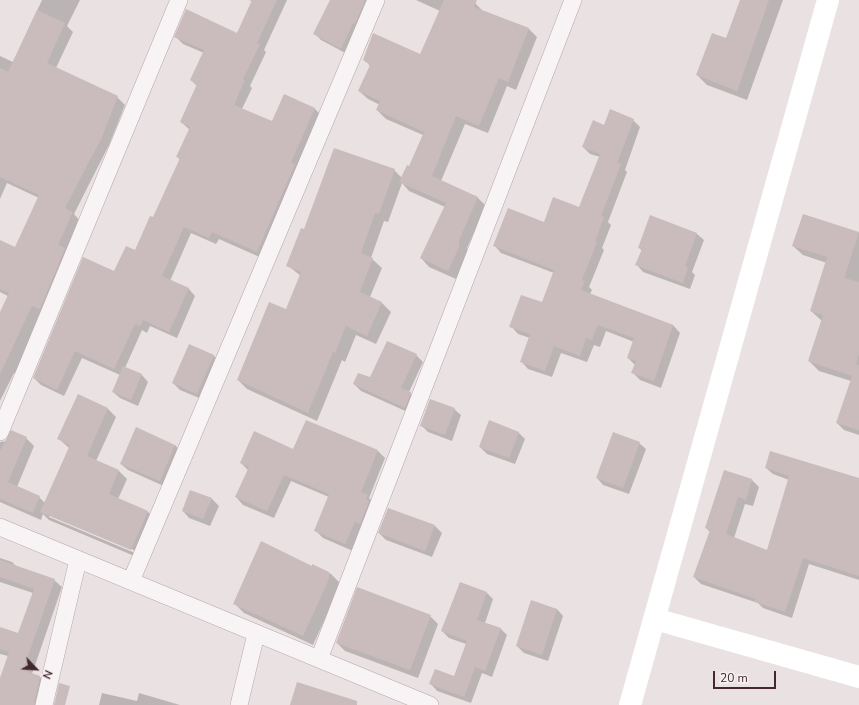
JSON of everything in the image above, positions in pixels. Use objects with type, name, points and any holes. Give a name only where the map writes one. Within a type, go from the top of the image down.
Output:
[{"type":"street","points":[[0,432],[180,0]]},
{"type":"street","points":[[131,581],[376,0]]},
{"type":"street","points":[[319,659],[573,0]]},
{"type":"street","points":[[630,705],[828,0]]},
{"type":"street","points":[[0,527],[430,705]]},
{"type":"street","points":[[44,705],[78,560]]},
{"type":"street","points":[[655,619],[859,677]]},
{"type":"street","points":[[239,705],[256,634]]},
{"type":"building","points":[[252,0],[277,0],[257,43],[260,44],[243,79],[245,80],[234,105],[272,121],[284,94],[315,108],[291,162],[295,164],[257,252],[212,232],[209,238],[184,227],[162,276],[189,288],[169,332],[143,320],[140,326],[135,324],[114,369],[75,351],[57,390],[33,378],[83,257],[114,271],[126,246],[135,250],[150,216],[153,217],[180,158],[176,157],[190,127],[180,122],[197,84],[190,80],[204,50],[174,37],[186,9],[237,33]]},
{"type":"building","points":[[330,0],[365,0],[355,24],[353,23],[341,49],[313,34]]},
{"type":"building","points":[[444,0],[477,0],[474,7],[529,28],[508,82],[499,78],[479,126],[456,116],[432,176],[478,197],[459,240],[459,247],[448,271],[420,258],[446,203],[399,182],[407,165],[409,166],[424,132],[376,110],[380,101],[358,91],[370,65],[363,60],[373,33],[420,54]]},
{"type":"building","points":[[740,0],[769,0],[737,91],[696,75],[712,33],[726,38]]},
{"type":"building","points":[[37,10],[65,23],[47,63],[118,96],[102,137],[65,208],[73,212],[58,245],[65,248],[40,309],[32,306],[0,374],[0,312],[9,293],[0,289],[0,240],[15,247],[39,195],[0,177],[0,68],[8,72]]},
{"type":"building","points":[[610,109],[634,119],[617,163],[621,164],[601,216],[604,217],[595,241],[597,242],[582,280],[585,281],[581,290],[673,325],[654,381],[631,373],[636,361],[627,358],[634,338],[598,325],[592,340],[586,338],[580,356],[554,346],[545,371],[520,362],[530,334],[509,327],[521,295],[542,302],[554,270],[493,246],[508,208],[544,222],[553,197],[579,207],[600,154],[582,147],[593,120],[604,125]]},
{"type":"building","points":[[334,148],[395,169],[379,214],[375,213],[361,253],[373,258],[360,292],[382,302],[367,336],[346,326],[335,353],[333,352],[308,413],[237,380],[269,302],[286,309],[301,272],[286,266],[301,228],[304,229]]},
{"type":"building","points":[[803,214],[859,232],[844,278],[859,282],[859,354],[856,364],[859,365],[859,430],[836,423],[852,376],[808,361],[823,315],[810,311],[827,257],[792,246]]},
{"type":"building","points":[[650,215],[697,233],[685,266],[688,268],[683,283],[635,265],[642,249],[638,248]]},
{"type":"building","points":[[387,341],[417,354],[401,388],[411,392],[405,408],[353,384],[358,373],[370,377]]},
{"type":"building","points":[[189,344],[214,355],[197,394],[172,383]]},
{"type":"building","points":[[123,366],[142,374],[131,400],[112,392]]},
{"type":"building","points":[[78,394],[108,408],[87,456],[119,470],[109,494],[148,511],[131,550],[40,512],[70,445],[57,439]]},
{"type":"building","points":[[430,399],[455,408],[445,435],[420,426]]},
{"type":"building","points":[[306,420],[378,450],[361,492],[368,495],[366,499],[369,501],[360,524],[355,522],[345,544],[314,531],[329,494],[284,475],[267,511],[235,497],[249,467],[240,463],[254,431],[293,449]]},
{"type":"building","points":[[489,420],[519,432],[509,458],[479,447]]},
{"type":"building","points":[[136,427],[175,445],[160,481],[120,464]]},
{"type":"building","points":[[11,430],[27,437],[8,482],[40,496],[33,513],[0,499],[0,451]]},
{"type":"building","points":[[613,432],[640,442],[623,488],[596,478]]},
{"type":"building","points":[[770,451],[859,478],[859,576],[803,558],[785,612],[755,602],[756,599],[693,577],[710,530],[705,528],[724,470],[752,479],[746,500],[738,497],[726,534],[767,550],[789,476],[765,468]]},
{"type":"building","points":[[190,490],[212,498],[203,519],[182,511]]},
{"type":"building","points":[[388,508],[435,525],[425,551],[378,533]]},
{"type":"building","points":[[261,541],[312,566],[312,564],[329,572],[329,579],[303,636],[233,604]]},
{"type":"building","points":[[0,560],[55,579],[23,670],[40,676],[34,705],[0,705],[0,678],[9,652],[0,649],[0,627],[18,633],[34,589],[0,577]]},
{"type":"building","points":[[460,582],[487,592],[477,620],[501,628],[485,671],[475,667],[464,697],[429,684],[435,669],[454,676],[467,641],[441,631]]},
{"type":"building","points":[[357,587],[431,615],[410,670],[336,643]]},
{"type":"building","points":[[531,600],[557,609],[542,655],[516,646]]},
{"type":"building","points":[[297,682],[357,701],[357,705],[290,705]]},
{"type":"building","points":[[59,683],[70,686],[65,705],[54,705]]}]
